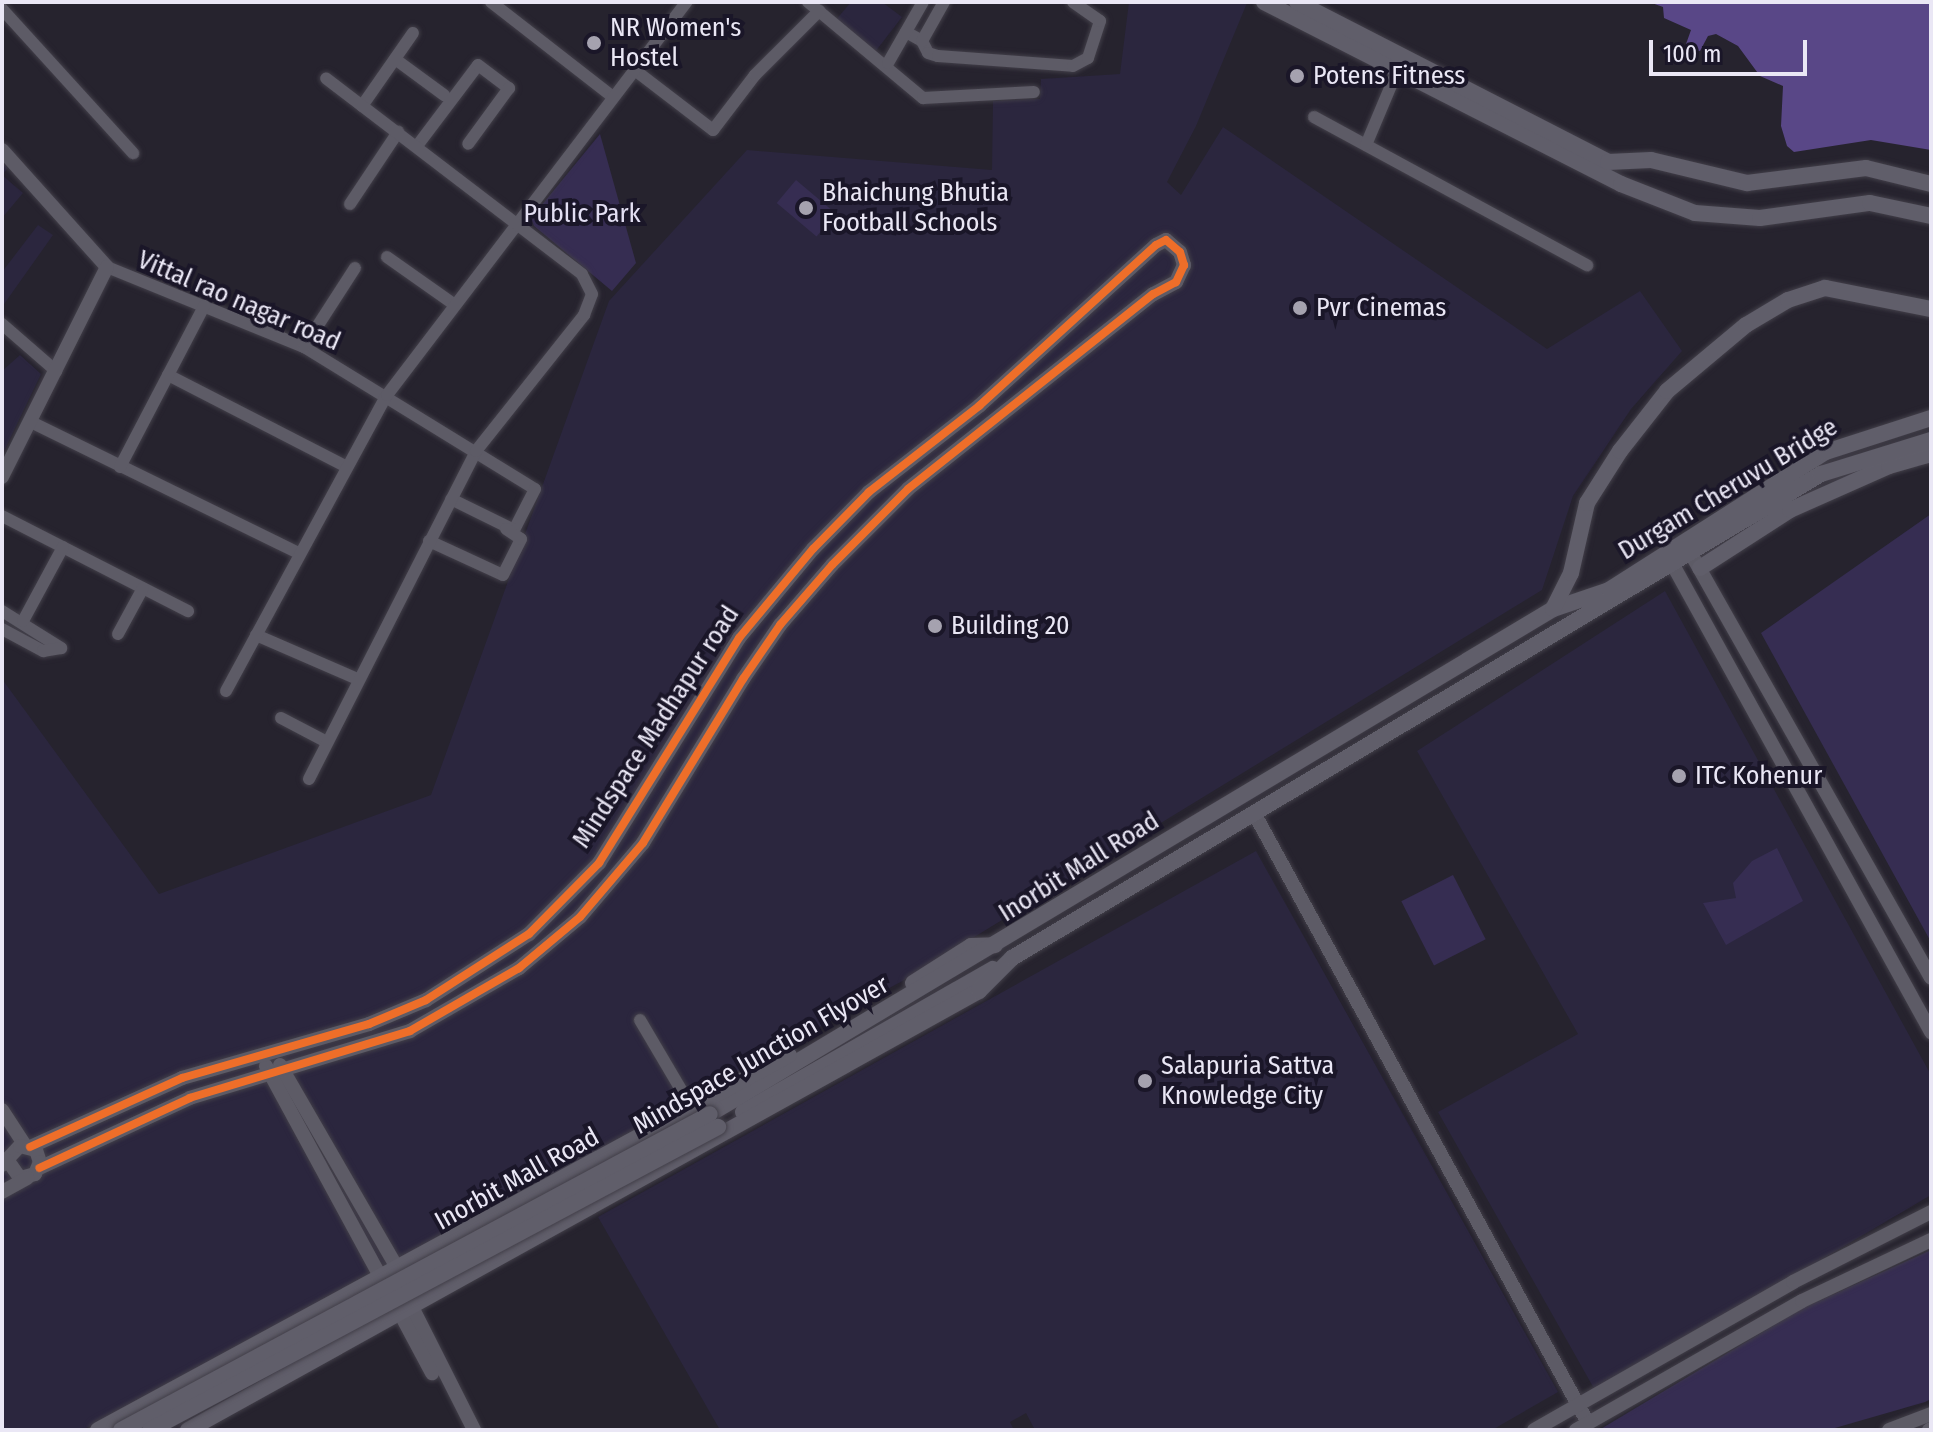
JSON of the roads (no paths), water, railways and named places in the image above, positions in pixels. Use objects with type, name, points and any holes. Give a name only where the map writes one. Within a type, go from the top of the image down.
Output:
[{"type":"main road","points":[[1264,2],[1608,162],[1651,160],[1747,183],[1866,168],[1931,184]]},
{"type":"main road","points":[[1297,2],[1400,64],[1621,184],[1703,215],[1760,218],[1870,203],[1931,216]]},
{"type":"main road","points":[[1553,609],[1567,588],[1587,503],[1620,451],[1667,391],[1746,325],[1788,300],[1825,288],[1931,309]]},
{"type":"main road","name":"Durgam Cheruvu Bridge","points":[[1553,609],[1609,590],[1826,452],[1931,418]]},
{"type":"main road","name":"Durgam Cheruvu Bridge","points":[[1641,583],[1673,565],[1696,562],[1821,474],[1931,440]]},
{"type":"main road","points":[[1696,562],[1790,510],[1889,466],[1931,454]]},
{"type":"main road","name":"Inorbit Mall Road","points":[[188,1430],[407,1312],[979,991],[1012,958],[1641,583]]},
{"type":"main road","name":"Inorbit Mall Road","points":[[98,1430],[399,1271],[693,1110],[971,946],[999,945],[1108,874],[1553,609]]},
{"type":"main road","name":"Mindspace Junction Flyover","points":[[121,1430],[714,1120],[999,945]]},
{"type":"main road","name":"Mindspace Junction Flyover","points":[[150,1430],[1012,958]]},
{"type":"main road","points":[[610,1156],[627,1188]]},
{"type":"main road","points":[[226,1362],[243,1400]]},
{"type":"street","points":[[491,2],[613,97]]},
{"type":"street","points":[[888,63],[923,2]]},
{"type":"street","points":[[944,2],[922,41],[924,49],[938,56],[1081,64],[1088,58],[1100,21],[1073,2]]},
{"type":"street","points":[[226,691],[298,553],[387,395],[516,221],[636,71],[682,3]]},
{"type":"street","points":[[636,71],[713,130],[814,6],[930,100],[1034,92]]},
{"type":"street","points":[[2,9],[133,153]]},
{"type":"street","points":[[906,32],[922,41]]},
{"type":"street","points":[[362,106],[413,33]]},
{"type":"street","points":[[395,59],[444,95]]},
{"type":"street","points":[[1366,145],[1400,64]]},
{"type":"street","points":[[417,146],[478,65],[509,88],[468,144]]},
{"type":"street","points":[[309,779],[357,679],[476,451],[584,315],[592,294],[582,274],[326,78]]},
{"type":"street","points":[[1314,117],[1587,265]]},
{"type":"street","points":[[350,204],[398,132]]},
{"type":"street","points":[[2,150],[107,267],[2,477]]},
{"type":"street","name":"Mindspace Madhapur road","points":[[2,1192],[33,1173],[190,1098],[275,1071],[351,1052],[436,1020],[519,968],[580,917],[643,843],[783,621],[869,526],[990,422],[1153,294],[1176,282],[1184,265],[1180,252],[1166,240],[1156,245],[979,406],[869,492],[776,591],[739,638],[599,863],[529,934],[477,972],[369,1024],[267,1051],[168,1084],[5,1157]]},
{"type":"street","points":[[387,257],[455,305]]},
{"type":"street","name":"Vittal rao nagar road","points":[[107,267],[304,347],[532,485],[533,497],[514,530],[450,501]]},
{"type":"street","points":[[304,347],[355,268]]},
{"type":"street","points":[[120,467],[204,306]]},
{"type":"street","points":[[2,324],[56,371]]},
{"type":"street","points":[[168,375],[347,467]]},
{"type":"street","points":[[979,406],[990,422]]},
{"type":"street","points":[[31,422],[298,553]]},
{"type":"street","points":[[429,541],[506,574],[520,536],[450,501]]},
{"type":"street","points":[[2,516],[188,611]]},
{"type":"street","points":[[23,621],[63,547]]},
{"type":"street","points":[[1696,562],[1931,978]]},
{"type":"street","points":[[1673,565],[1931,1032]]},
{"type":"street","points":[[118,634],[143,588]]},
{"type":"street","points":[[2,611],[23,621],[61,648],[43,651],[2,629]]},
{"type":"street","points":[[256,635],[357,679]]},
{"type":"street","points":[[281,718],[327,742]]},
{"type":"street","points":[[1254,813],[1577,1406],[1582,1427],[1802,1301],[1931,1240]]},
{"type":"street","name":"Mindspace Madhapur road","points":[[622,830],[643,843]]},
{"type":"street","points":[[640,1020],[693,1110]]},
{"type":"street","points":[[267,1051],[382,1280]]},
{"type":"street","points":[[275,1071],[399,1271]]},
{"type":"street","points":[[2,1110],[28,1147],[39,1156],[33,1173],[13,1174],[5,1157]]},
{"type":"street","points":[[1534,1430],[1793,1282],[1931,1212]]},
{"type":"street","points":[[407,1312],[463,1430]]},
{"type":"street","points":[[449,1395],[474,1430]]},
{"type":"street","points":[[1897,1429],[1931,1414]]},
{"type":"place","name":"NR Women's Hostel","points":[[594,43]]},
{"type":"place","name":"Potens Fitness","points":[[1297,76]]},
{"type":"place","name":"Bhaichung Bhutia Football Schools","points":[[806,208]]},
{"type":"place","name":"Pvr Cinemas","points":[[1300,308]]},
{"type":"place","name":"Building 20","points":[[935,626]]},
{"type":"place","name":"ITC Kohenur","points":[[1679,776]]},
{"type":"place","name":"Salapuria Sattva Knowledge City","points":[[1145,1081]]},
{"type":"park label","name":"Public Park","points":[[582,214]]}]
